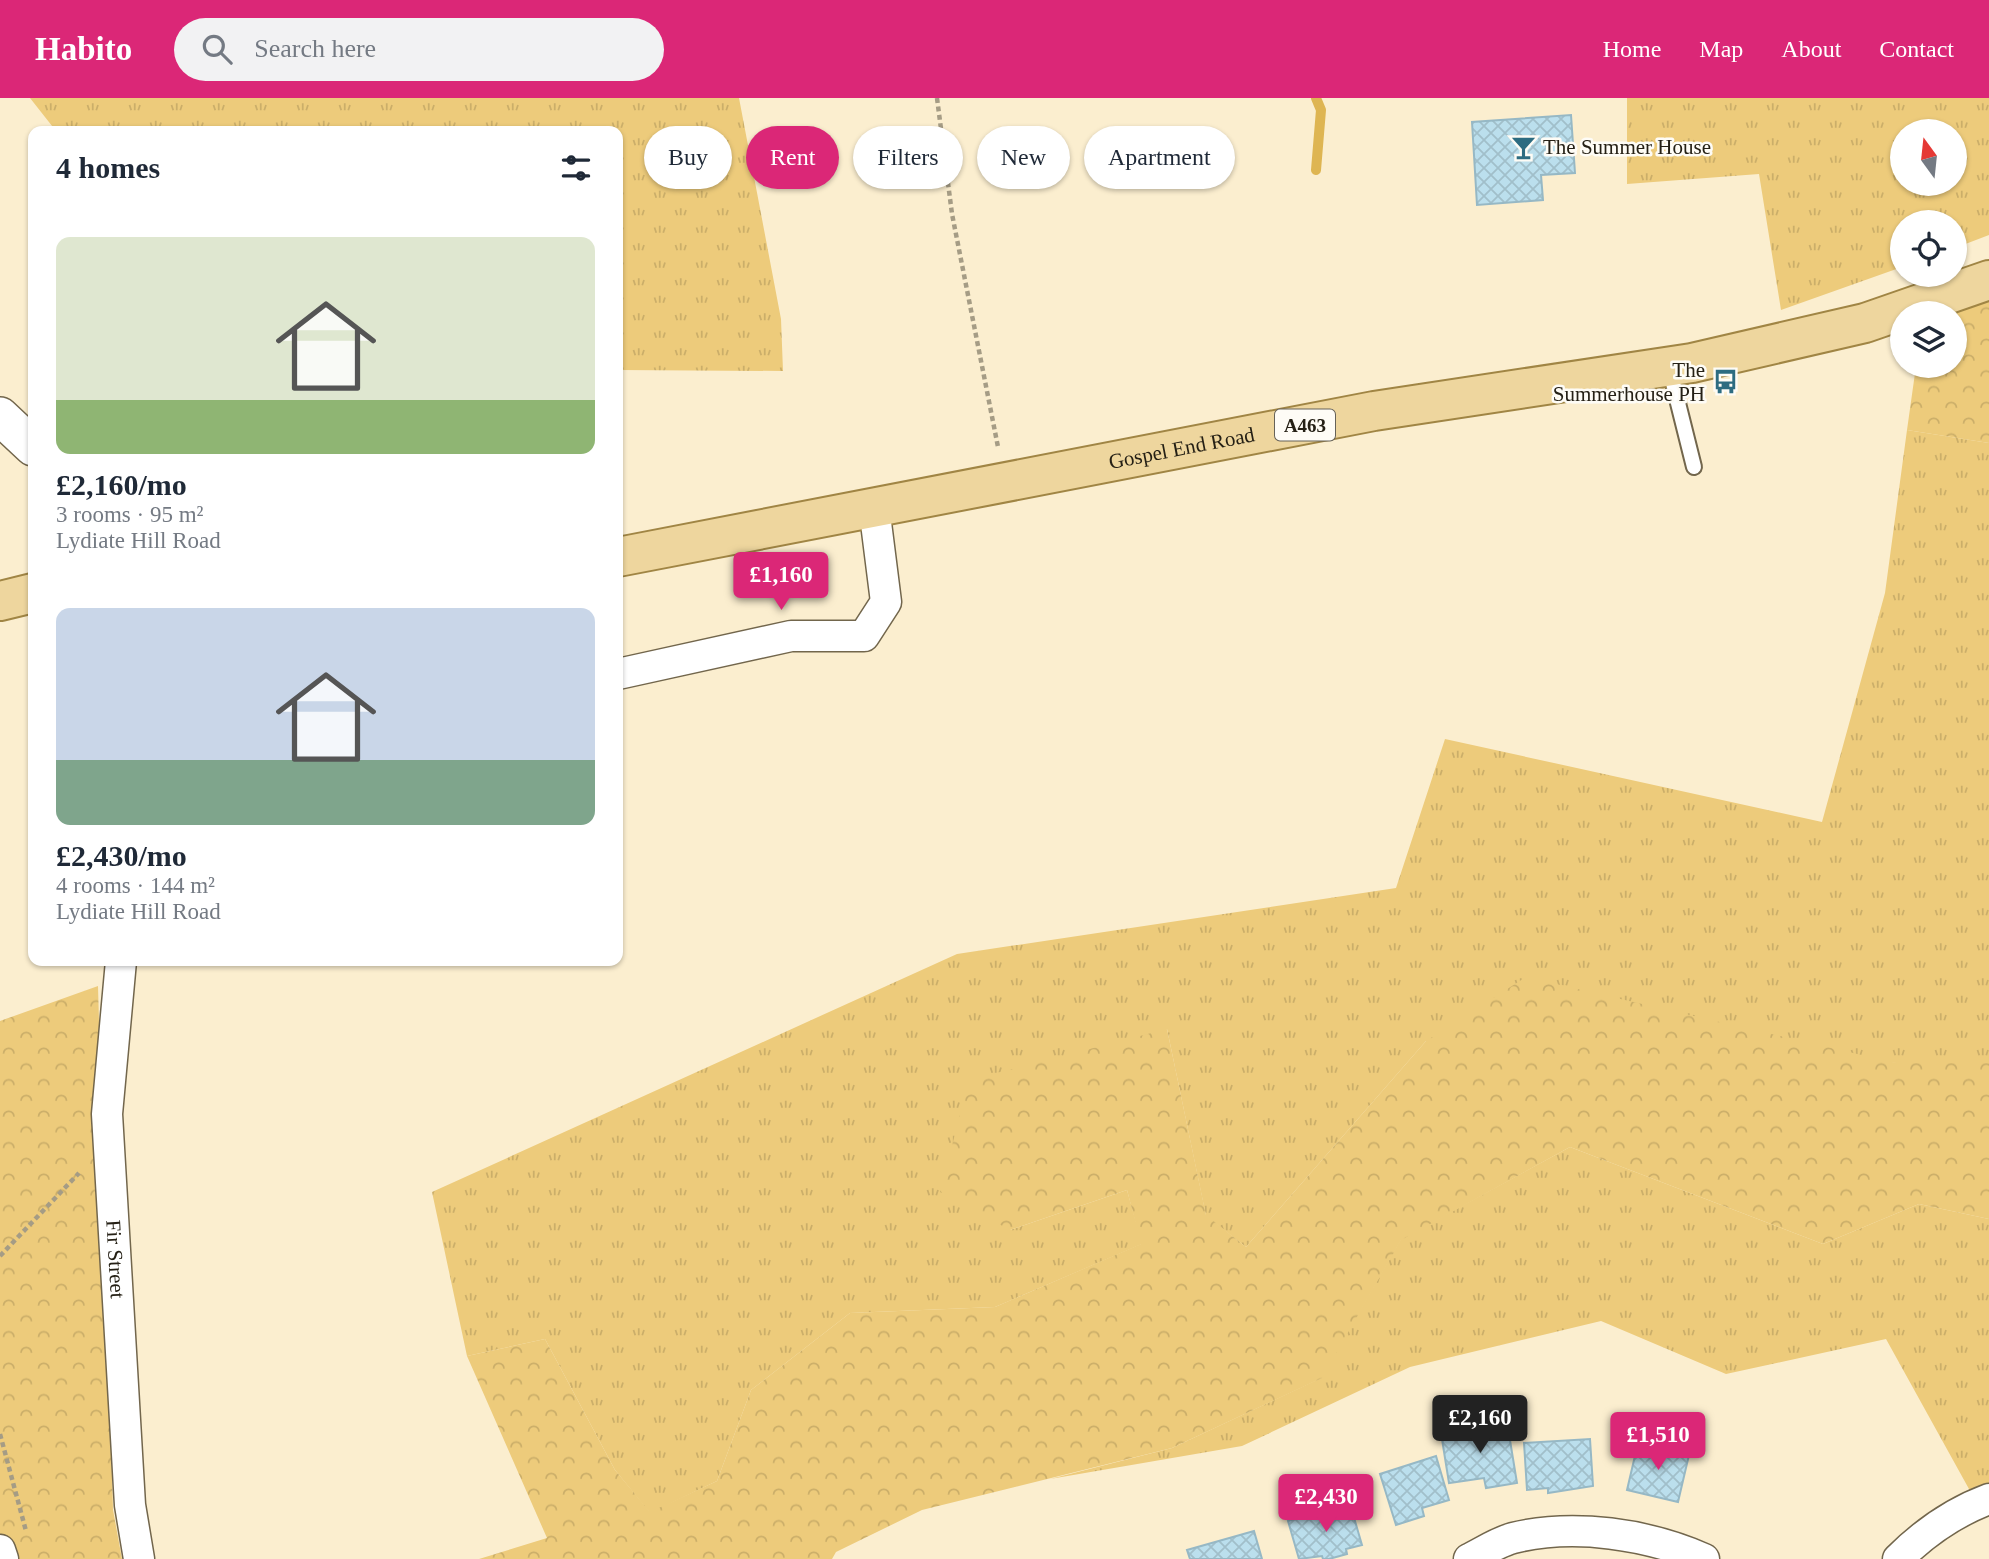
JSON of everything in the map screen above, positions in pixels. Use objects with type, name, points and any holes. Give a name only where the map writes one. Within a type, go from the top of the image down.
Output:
[{"type":"main road","name":"Gospel End Road","points":[[623,556],[1374,411],[1668,366],[1865,323],[1989,280]]},
{"type":"main road","points":[[0,601],[28,594]]},
{"type":"street","points":[[0,416],[28,442]]},
{"type":"street","points":[[623,673],[791,636],[864,636],[886,602],[874,507]]},
{"type":"street","name":"Fir Street","points":[[121,966],[107,1114],[130,1505],[139,1559]]},
{"type":"street","points":[[1898,1559],[1920,1537],[1967,1507],[1989,1499]]},
{"type":"street","points":[[1469,1559],[1511,1538],[1552,1532],[1623,1535],[1682,1549],[1704,1559]]},
{"type":"street","points":[[0,1550],[3,1559]]},
{"type":"lane","points":[[1668,366],[1695,467]]},
{"type":"path","points":[[937,98],[952,214],[1005,483]]},
{"type":"path","points":[[0,1256],[109,1141]]},
{"type":"path","points":[[0,1434],[27,1534]]},
{"type":"green space","points":[[30,98],[739,98],[746,135],[746,189],[756,189],[781,319],[783,371],[623,370],[623,126],[52,126]]},
{"type":"green space","points":[[1627,98],[1989,98],[1989,235],[1967,243],[1967,210],[1890,210],[1890,271],[1781,310],[1759,174],[1627,184]]},
{"type":"green space","points":[[1989,291],[1989,443],[1907,430],[1914,378],[1967,378],[1966,301]]},
{"type":"green space","points":[[1907,430],[1989,443],[1989,1063],[1896,1063],[1426,1041],[1246,1247],[1206,1216],[1167,1029],[1010,1230],[1127,1190],[1142,1244],[995,1307],[850,1313],[751,1390],[717,1481],[650,1513],[615,1470],[545,1339],[467,1356],[432,1192],[957,954],[1396,888],[1445,739],[1822,822],[1885,593]]},
{"type":"green space","points":[[1526,977],[1896,1063],[1989,1063],[1989,1219],[1919,1204],[1823,1244],[1570,1147],[1401,1240],[1322,1378],[1172,1448],[922,1510],[836,1552],[832,1559],[479,1559],[547,1538],[467,1356],[545,1339],[615,1470],[650,1512],[717,1481],[751,1390],[850,1313],[995,1307],[1141,1244],[1127,1190],[1010,1230],[940,1192],[969,1080],[1167,1029],[1206,1215],[1246,1247],[1426,1041]]},
{"type":"green space","points":[[98,986],[113,1510],[122,1559],[0,1559],[0,1021]]},
{"type":"green space","points":[[1570,1147],[1823,1244],[1919,1204],[1989,1219],[1989,1515],[1969,1489],[1886,1339],[1726,1374],[1601,1321],[1410,1367],[1242,1446],[1050,1479],[1172,1448],[1321,1378],[1401,1239]]},
{"type":"building","name":"The Summer House","points":[[1571,115],[1575,173],[1541,175],[1543,200],[1477,205],[1472,122]]},
{"type":"building","points":[[1507,1422],[1517,1483],[1486,1488],[1484,1478],[1449,1483],[1441,1433]]},
{"type":"building","points":[[1590,1439],[1593,1486],[1548,1493],[1548,1488],[1527,1490],[1524,1443]]},
{"type":"building","points":[[1638,1443],[1689,1455],[1678,1502],[1627,1490]]},
{"type":"building","points":[[1436,1456],[1449,1500],[1422,1508],[1424,1516],[1396,1525],[1380,1474]]},
{"type":"building","points":[[1350,1504],[1362,1545],[1346,1549],[1347,1554],[1329,1559],[1323,1559],[1322,1556],[1299,1559],[1288,1521]]},
{"type":"building","points":[[1254,1531],[1262,1559],[1190,1559],[1187,1550]]},
{"type":"waterway","points":[[1316,98],[1321,110],[1316,170]]},
{"type":"place","name":"The Summer House","points":[[1523,147]]},
{"type":"place","name":"The Summerhouse PH","points":[[1725,382]]}]
